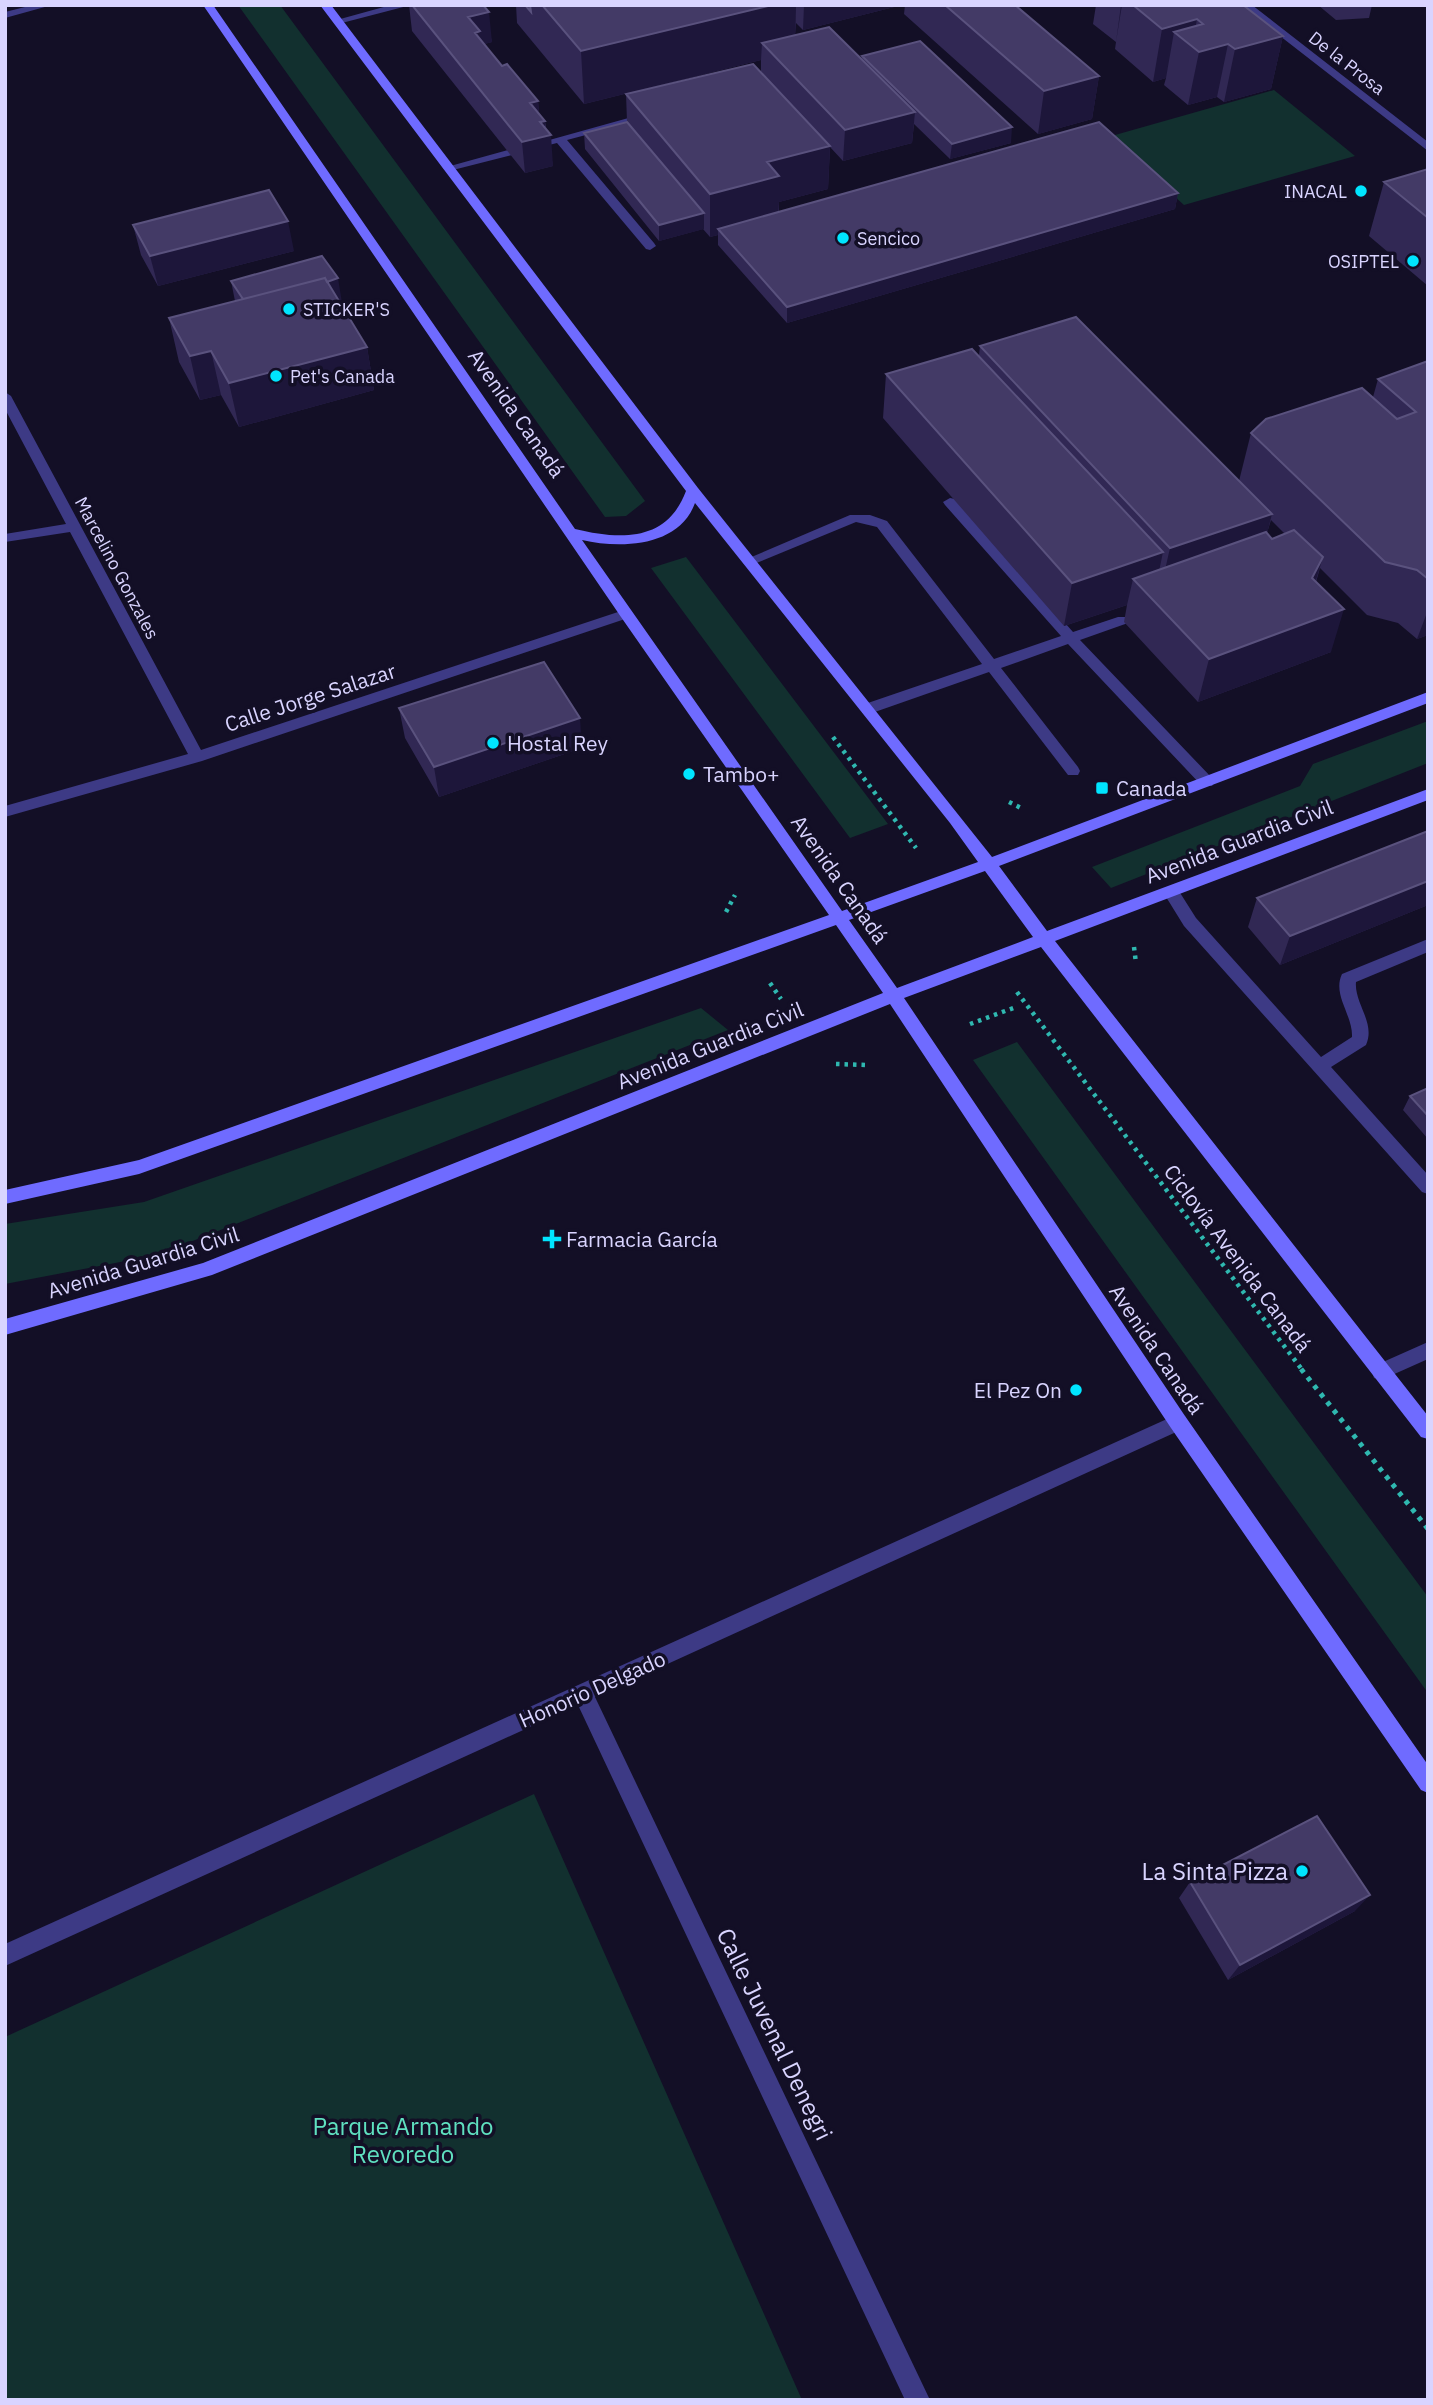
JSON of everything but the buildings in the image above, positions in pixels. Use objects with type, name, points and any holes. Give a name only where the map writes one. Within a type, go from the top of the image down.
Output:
[{"type":"main road","name":"Avenida Canadá","points":[[208,5],[626,614],[893,996],[1178,1422],[1428,1783]]},
{"type":"main road","points":[[325,5],[693,491],[989,864],[1428,1431]]},
{"type":"main road","points":[[572,533],[597,541],[626,541],[653,536],[676,524],[689,508],[693,491]]},
{"type":"main road","points":[[5,1197],[139,1167],[989,864],[1428,697]]},
{"type":"main road","name":"Avenida Guardia Civil","points":[[5,1327],[206,1270],[893,996],[1428,794]]},
{"type":"street","points":[[5,15],[47,5]]},
{"type":"street","points":[[338,21],[406,5]]},
{"type":"street","name":"De la Prosa","points":[[1245,5],[1428,148]]},
{"type":"street","points":[[541,144],[664,112]]},
{"type":"street","points":[[561,139],[650,246]]},
{"type":"street","points":[[449,167],[509,153]]},
{"type":"street","name":"Marcelino Gonzales","points":[[5,396],[72,527],[197,757]]},
{"type":"street","points":[[950,502],[1071,639],[1207,782]]},
{"type":"street","points":[[750,561],[855,518],[870,519],[882,524],[1073,771]]},
{"type":"street","points":[[5,538],[72,527]]},
{"type":"street","name":"Calle Jorge Salazar","points":[[5,812],[197,757],[626,614]]},
{"type":"street","points":[[867,709],[1123,620]]},
{"type":"street","points":[[1171,892],[1190,922],[1428,1187]]},
{"type":"street","points":[[1318,1067],[1360,1040],[1362,1025],[1345,989],[1348,978],[1428,945]]},
{"type":"street","points":[[1381,1372],[1428,1350]]},
{"type":"street","name":"Honorio Delgado","points":[[5,1955],[1178,1422]]},
{"type":"street","name":"Calle Juvenal Denegri","points":[[583,1693],[918,2400]]},
{"type":"path","points":[[1009,802],[1021,807]]},
{"type":"path","points":[[907,836],[939,881]]},
{"type":"path","points":[[726,912],[735,895]]},
{"type":"path","points":[[1134,947],[1136,963]]},
{"type":"path","name":"Ciclovía Avenida Canadá","points":[[993,958],[1333,1412],[1428,1529]]},
{"type":"path","points":[[769,982],[782,1001]]},
{"type":"path","points":[[970,1024],[1016,1007]]},
{"type":"path","points":[[833,1063],[867,1065]]},
{"type":"green space","points":[[238,5],[280,5],[645,501],[626,516],[605,517]]},
{"type":"green space","points":[[1274,90],[1355,156],[1184,205],[1108,137]]},
{"type":"green space","points":[[686,557],[888,824],[850,838],[651,568]]},
{"type":"green space","points":[[1428,721],[1428,763],[1111,888],[1092,867],[1300,786],[1313,764]]},
{"type":"green space","points":[[701,1008],[728,1030],[157,1255],[5,1284],[5,1224],[144,1202]]},
{"type":"green space","points":[[1017,1042],[1428,1597],[1428,1693],[973,1060]]},
{"type":"green space","name":"Parque Armando Revoredo","points":[[534,1794],[802,2400],[5,2400],[5,2037]]},
{"type":"place","name":"INACAL","points":[[1361,191]]},
{"type":"place","name":"Sencico","points":[[843,238]]},
{"type":"place","name":"OSIPTEL","points":[[1413,261]]},
{"type":"place","name":"STICKER'S","points":[[289,309]]},
{"type":"place","name":"Pet's Canada","points":[[276,376]]},
{"type":"place","name":"Hostal Rey","points":[[493,743]]},
{"type":"place","name":"Tambo+","points":[[689,774]]},
{"type":"place","name":"Canada","points":[[1102,788]]},
{"type":"place","name":"Farmacia García","points":[[552,1239]]},
{"type":"place","name":"El Pez On","points":[[1076,1390]]},
{"type":"place","name":"La Sinta Pizza","points":[[1302,1871]]}]
